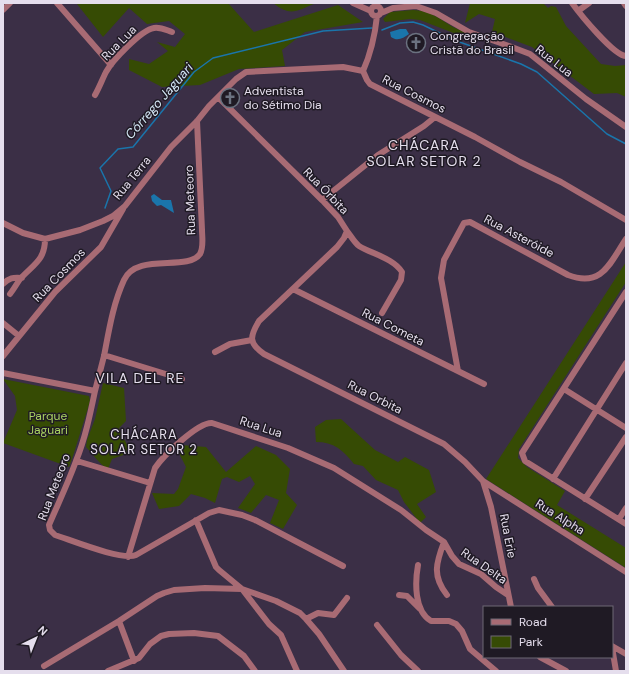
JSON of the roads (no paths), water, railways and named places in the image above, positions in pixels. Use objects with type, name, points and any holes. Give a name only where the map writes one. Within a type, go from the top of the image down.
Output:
[{"type":"street","points":[[3,10],[10,3]]},
{"type":"street","points":[[57,3],[111,65]]},
{"type":"street","points":[[197,121],[236,79],[246,72],[343,68],[364,71],[376,31],[377,11],[365,4],[361,6],[353,3]]},
{"type":"street","points":[[572,3],[611,47],[619,55],[625,56]]},
{"type":"street","points":[[578,11],[589,3]]},
{"type":"street","name":"Rua Lua","points":[[377,11],[416,6],[426,9],[469,32],[530,54],[586,99],[626,127]]},
{"type":"street","name":"Rua Lua","points":[[95,95],[111,65],[147,31],[156,28],[172,32]]},
{"type":"street","name":"Rua Cosmos","points":[[364,71],[370,84],[561,182],[626,220]]},
{"type":"street","name":"Rua Órbita","points":[[218,98],[322,200],[338,217],[347,231],[337,247],[259,321],[253,331],[252,340]]},
{"type":"street","points":[[322,200],[378,155],[424,126],[435,117]]},
{"type":"street","name":"Rua Terra","points":[[3,224],[22,233],[45,239],[80,230],[113,216],[125,206],[171,147],[197,121]]},
{"type":"street","name":"Rua Meteoro","points":[[128,557],[55,535],[50,530],[49,525],[76,461],[104,356],[109,327],[117,297],[128,273],[139,266],[192,259],[200,253],[202,248],[197,121]]},
{"type":"street","name":"Rua Cosmos","points":[[3,356],[55,292],[101,247],[116,224],[125,206]]},
{"type":"street","name":"Rua Asteróide","points":[[458,371],[441,278],[444,260],[464,223],[470,222],[562,272],[575,278],[582,279],[593,278],[601,274],[626,239]]},
{"type":"street","points":[[347,231],[358,245],[387,260],[402,272],[401,280],[382,313]]},
{"type":"street","points":[[10,294],[22,278],[40,259],[45,246],[45,239]]},
{"type":"street","points":[[3,284],[10,278],[22,278]]},
{"type":"street","name":"Rua Cometa","points":[[293,289],[484,384]]},
{"type":"street","points":[[626,292],[522,453],[525,460],[626,524]]},
{"type":"street","points":[[3,323],[19,336]]},
{"type":"street","points":[[214,352],[230,344],[252,340]]},
{"type":"street","name":"Rua Orbita","points":[[252,340],[257,349],[264,354],[444,444],[465,462],[483,481]]},
{"type":"street","points":[[104,356],[182,379]]},
{"type":"street","points":[[553,479],[626,363]]},
{"type":"street","points":[[3,373],[95,391]]},
{"type":"street","points":[[564,389],[626,428]]},
{"type":"street","name":"Rua Lua","points":[[128,557],[155,468],[164,457],[196,428],[203,424],[212,423],[288,448],[334,468],[387,501],[444,542]]},
{"type":"street","points":[[585,499],[626,437]]},
{"type":"street","points":[[76,461],[150,483]]},
{"type":"street","name":"Rua Alpha","points":[[483,481],[626,572]]},
{"type":"street","name":"Rua Erie","points":[[483,481],[492,507],[508,595]]},
{"type":"street","points":[[618,519],[626,508]]},
{"type":"street","points":[[128,557],[136,555],[209,513],[219,510],[242,515],[273,529],[344,566]]},
{"type":"street","points":[[196,520],[216,567],[242,588],[269,624],[281,635],[297,671]]},
{"type":"street","points":[[444,542],[436,565],[442,588],[447,595]]},
{"type":"street","name":"Rua Delta","points":[[444,542],[455,561],[463,567],[481,574],[508,595],[511,606]]},
{"type":"street","points":[[418,565],[416,576],[417,589],[421,609],[426,618],[437,622],[449,621],[460,627],[470,649],[496,671]]},
{"type":"street","points":[[534,579],[538,588],[551,606]]},
{"type":"street","points":[[44,666],[164,593],[174,590],[205,588],[242,588],[294,609],[306,619],[319,634],[344,671]]},
{"type":"street","points":[[400,595],[407,596],[421,609]]},
{"type":"street","points":[[306,619],[318,613],[334,615],[347,598]]},
{"type":"street","points":[[119,621],[134,661]]},
{"type":"street","points":[[377,625],[401,655],[418,671]]},
{"type":"street","points":[[108,671],[134,661],[143,655],[150,644],[161,636],[180,633],[209,634],[218,636],[249,661],[256,671]]},
{"type":"street","points":[[613,647],[626,654]]},
{"type":"street","points":[[613,652],[616,671]]},
{"type":"street","points":[[542,658],[566,671]]},
{"type":"water","points":[[406,29],[409,34],[398,39],[391,37],[390,32]]},
{"type":"water","points":[[154,194],[162,200],[171,200],[174,213],[161,205],[157,206],[152,201],[151,196]]},
{"type":"waterway","name":"Córrego Jaguari","points":[[382,30],[400,23],[413,22],[423,25],[454,40],[521,64],[537,72],[607,134],[626,144]]},
{"type":"waterway","name":"Córrego Jaguari","points":[[105,208],[111,191],[100,168],[118,149],[133,147],[194,72],[213,58],[323,31],[372,28]]},
{"type":"place","name":"Congregação Cristã do Brasil","points":[[416,43]]},
{"type":"place","name":"Adventista do Sétimo Dia","points":[[230,98]]},
{"type":"district","name":"CHÁCARA SOLAR SETOR 2","points":[[424,154]]},
{"type":"district","name":"VILA DEL RE","points":[[140,378]]},
{"type":"district","name":"CHÁCARA SOLAR SETOR 2","points":[[144,442]]},
{"type":"park label","name":"Parque Jaguari","points":[[48,423]]}]
